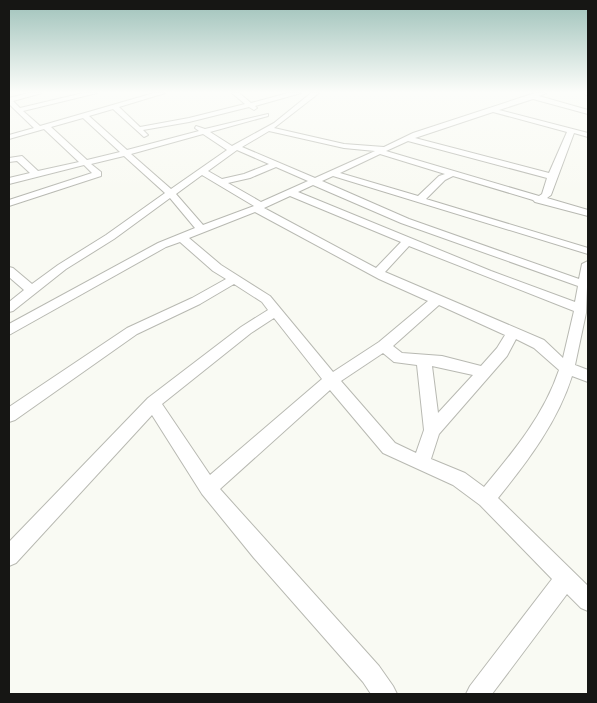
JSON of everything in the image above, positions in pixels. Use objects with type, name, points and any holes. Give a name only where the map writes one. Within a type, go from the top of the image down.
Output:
[{"type":"street","points":[[9,137],[45,126]]},
{"type":"street","points":[[96,126],[171,194],[201,229]]},
{"type":"street","points":[[136,126],[153,145]]},
{"type":"street","points":[[139,129],[157,126]]},
{"type":"street","points":[[196,126],[203,132],[234,148],[276,164],[405,221],[586,285]]},
{"type":"street","points":[[9,180],[125,153],[226,126]]},
{"type":"street","points":[[9,308],[31,289],[203,172],[234,148],[273,126]]},
{"type":"street","points":[[9,330],[144,254],[317,182],[408,139],[449,126]]},
{"type":"street","points":[[552,126],[588,135]]},
{"type":"street","points":[[9,203],[98,174],[86,161],[41,127]]},
{"type":"street","points":[[269,129],[344,146],[383,151],[452,174],[542,197],[588,214]]},
{"type":"street","points":[[542,197],[553,177],[558,160],[572,131]]},
{"type":"street","points":[[408,139],[553,177]]},
{"type":"street","points":[[344,146],[351,166]]},
{"type":"street","points":[[9,160],[19,158],[36,174]]},
{"type":"street","points":[[221,182],[247,176],[276,164]]},
{"type":"street","points":[[203,172],[259,207],[378,273],[539,344],[561,366],[588,376]]},
{"type":"street","points":[[335,174],[588,251]]},
{"type":"street","points":[[420,200],[442,178],[452,174]]},
{"type":"street","points":[[291,193],[407,242],[580,309]]},
{"type":"street","points":[[181,237],[217,268],[266,299],[346,399],[390,448],[395,452],[459,478],[486,499],[588,601]]},
{"type":"street","points":[[378,273],[407,242]]},
{"type":"street","points":[[486,499],[518,459],[550,411],[574,344],[586,285],[588,264]]},
{"type":"street","points":[[9,271],[31,289]]},
{"type":"street","points":[[9,415],[132,331],[196,301],[235,279]]},
{"type":"street","points":[[208,488],[331,380],[384,346],[438,299]]},
{"type":"street","points":[[9,556],[153,403],[246,330],[276,311]]},
{"type":"street","points":[[420,462],[432,430],[502,352],[512,333]]},
{"type":"street","points":[[384,346],[399,358],[451,363],[484,372]]},
{"type":"street","points":[[424,361],[432,430]]},
{"type":"street","points":[[153,403],[208,488],[261,551],[371,674],[385,694]]},
{"type":"street","points":[[478,694],[566,578]]}]
